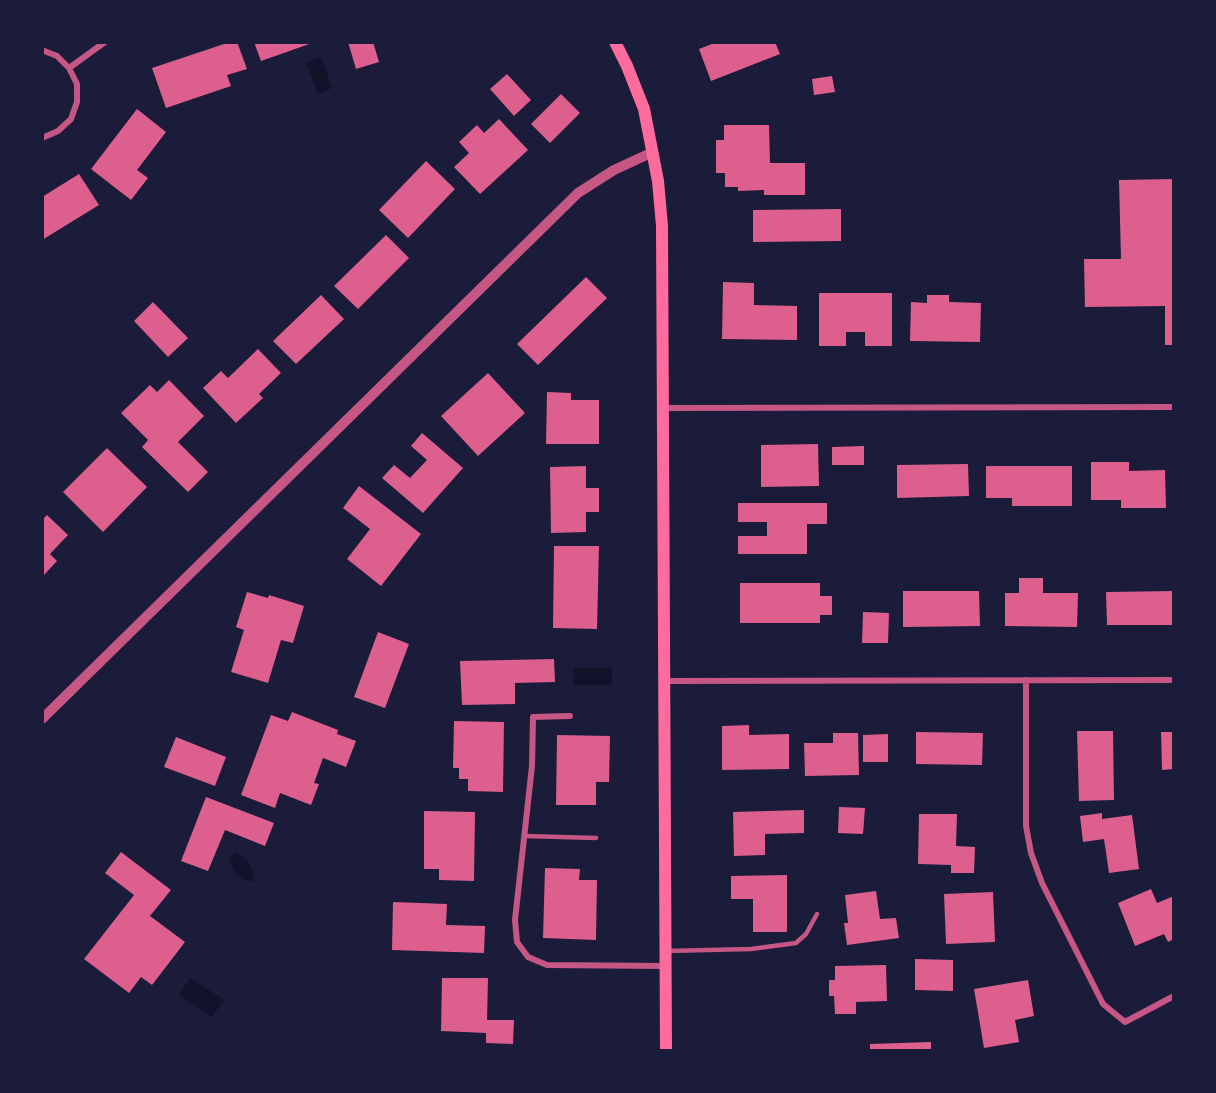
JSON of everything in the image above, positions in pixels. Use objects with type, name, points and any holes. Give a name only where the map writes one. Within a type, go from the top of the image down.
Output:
[{"type":"main road","points":[[615,42],[644,109],[658,182],[662,238],[666,1051]]},
{"type":"street","points":[[69,68],[105,42]]},
{"type":"street","points":[[42,50],[57,56],[69,68],[77,84],[77,102],[70,118],[58,131],[42,138]]},
{"type":"street","points":[[42,719],[578,193],[614,170],[653,152]]},
{"type":"street","points":[[663,408],[1174,407]]},
{"type":"street","points":[[1026,680],[1026,826],[1031,854],[1042,883],[1103,1004],[1125,1022],[1174,996]]},
{"type":"street","points":[[665,681],[1174,680]]},
{"type":"street","points":[[570,716],[533,717],[532,766],[515,920],[517,942],[528,957],[547,964],[666,966]]},
{"type":"lane","points":[[525,836],[596,838]]},
{"type":"lane","points":[[666,951],[752,949],[796,943],[806,934],[817,914]]},
{"type":"shaded area","points":[[321,57],[332,88],[318,94],[306,63]]},
{"type":"shaded area","points":[[573,668],[612,668],[612,685],[573,685]]},
{"type":"shaded area","points":[[235,853],[247,860],[255,876],[253,882],[242,879],[233,869],[229,859]]},
{"type":"shaded area","points":[[190,978],[224,1000],[212,1017],[179,995]]},
{"type":"building","points":[[230,42],[237,42],[247,69],[227,75],[231,86],[166,108],[152,68]]},
{"type":"building","points":[[254,42],[315,42],[261,61]]},
{"type":"building","points":[[348,42],[373,42],[379,62],[356,69]]},
{"type":"building","points":[[717,42],[775,42],[780,54],[711,81],[699,49]]},
{"type":"building","points":[[507,74],[531,100],[514,116],[490,89]]},
{"type":"building","points":[[832,76],[835,92],[814,95],[812,79]]},
{"type":"building","points":[[561,94],[580,113],[550,143],[531,124]]},
{"type":"building","points":[[137,109],[166,132],[137,170],[148,178],[131,200],[91,169]]},
{"type":"building","points":[[499,119],[528,150],[480,194],[454,167],[469,153],[459,142],[477,125],[484,133]]},
{"type":"building","points":[[724,125],[769,125],[770,163],[805,163],[805,195],[764,195],[764,190],[738,191],[738,187],[725,187],[725,173],[716,173],[716,140],[724,140]]},
{"type":"building","points":[[426,161],[455,189],[408,238],[379,210]]},
{"type":"building","points":[[79,174],[99,205],[42,240],[42,197]]},
{"type":"building","points":[[1174,179],[1174,345],[1165,345],[1165,306],[1085,307],[1084,259],[1121,259],[1119,180]]},
{"type":"building","points":[[841,209],[841,241],[753,242],[753,210]]},
{"type":"building","points":[[386,235],[409,258],[358,309],[334,286]]},
{"type":"building","points":[[586,277],[607,298],[538,365],[517,344]]},
{"type":"building","points":[[723,282],[754,283],[754,305],[797,306],[797,340],[722,339]]},
{"type":"building","points":[[819,293],[892,293],[892,346],[865,346],[865,332],[846,332],[846,346],[819,346]]},
{"type":"building","points":[[321,295],[344,319],[296,364],[273,341]]},
{"type":"building","points":[[927,295],[949,295],[949,302],[981,303],[980,342],[910,341],[911,302],[927,303]]},
{"type":"building","points":[[153,302],[188,338],[168,357],[134,321]]},
{"type":"building","points":[[258,349],[281,373],[259,394],[263,398],[236,423],[203,388],[221,371],[228,378]]},
{"type":"building","points":[[488,373],[525,413],[478,456],[441,416]]},
{"type":"building","points":[[169,380],[204,416],[178,442],[208,472],[188,492],[142,447],[148,440],[121,413],[150,385],[157,392]]},
{"type":"building","points":[[547,392],[571,393],[571,400],[599,400],[599,444],[546,444]]},
{"type":"building","points":[[422,433],[463,468],[423,513],[382,478],[394,465],[410,478],[427,460],[411,446]]},
{"type":"building","points":[[818,444],[819,486],[761,487],[761,445]]},
{"type":"building","points":[[864,446],[864,465],[832,465],[832,447]]},
{"type":"building","points":[[107,448],[147,487],[103,532],[63,492]]},
{"type":"building","points":[[1091,462],[1129,462],[1129,471],[1165,470],[1166,508],[1121,508],[1121,500],[1091,500]]},
{"type":"building","points":[[968,464],[969,496],[897,498],[897,465]]},
{"type":"building","points":[[586,466],[586,488],[599,488],[599,512],[586,512],[586,532],[551,533],[550,467]]},
{"type":"building","points":[[986,466],[1072,466],[1072,506],[1012,506],[1012,498],[986,498]]},
{"type":"building","points":[[359,486],[421,534],[381,586],[347,559],[370,529],[343,508]]},
{"type":"building","points":[[738,503],[827,503],[827,524],[807,524],[807,554],[738,554],[738,536],[767,536],[767,522],[738,522]]},
{"type":"building","points":[[47,515],[68,535],[50,554],[57,561],[44,575],[42,573],[42,520]]},
{"type":"building","points":[[554,546],[599,546],[597,629],[553,628]]},
{"type":"building","points":[[1019,578],[1043,578],[1043,593],[1078,593],[1077,627],[1005,626],[1005,593],[1019,593]]},
{"type":"building","points":[[740,583],[820,583],[820,596],[832,596],[832,615],[820,615],[820,623],[740,623]]},
{"type":"building","points":[[903,591],[979,591],[980,626],[903,627]]},
{"type":"building","points":[[1174,591],[1174,625],[1107,625],[1106,592]]},
{"type":"building","points":[[247,592],[268,598],[269,595],[304,606],[293,643],[281,640],[268,683],[231,672],[244,630],[236,627]]},
{"type":"building","points":[[863,612],[889,613],[888,643],[862,643]]},
{"type":"building","points":[[378,632],[409,644],[385,708],[354,697]]},
{"type":"building","points":[[554,659],[555,682],[515,683],[515,704],[462,705],[460,661]]},
{"type":"building","points":[[292,712],[338,730],[337,734],[356,741],[346,767],[323,758],[314,783],[319,784],[311,805],[280,793],[275,808],[241,795],[271,715],[288,721]]},
{"type":"building","points":[[454,721],[504,722],[503,792],[468,791],[468,779],[459,779],[459,768],[453,768]]},
{"type":"building","points":[[749,725],[749,735],[789,734],[789,769],[722,770],[722,726]]},
{"type":"building","points":[[1077,731],[1113,731],[1114,800],[1079,801]]},
{"type":"building","points":[[916,732],[983,733],[982,765],[916,764]]},
{"type":"building","points":[[1161,732],[1174,732],[1174,769],[1162,770]]},
{"type":"building","points":[[833,733],[858,733],[859,775],[805,776],[804,743],[833,743]]},
{"type":"building","points":[[888,734],[888,762],[863,762],[863,735]]},
{"type":"building","points":[[557,735],[610,736],[609,782],[596,782],[596,805],[556,805]]},
{"type":"building","points":[[176,737],[226,757],[215,786],[164,767]]},
{"type":"building","points":[[206,797],[274,823],[265,846],[225,830],[208,871],[181,861]]},
{"type":"building","points":[[839,807],[865,808],[863,834],[838,833]]},
{"type":"building","points":[[804,810],[804,833],[765,834],[765,855],[734,856],[733,812]]},
{"type":"building","points":[[424,811],[475,812],[474,881],[439,880],[439,869],[424,869]]},
{"type":"building","points":[[1102,813],[1102,819],[1132,815],[1139,869],[1109,873],[1104,839],[1083,842],[1080,816]]},
{"type":"building","points":[[919,814],[957,814],[956,846],[975,847],[974,873],[951,873],[951,865],[918,864]]},
{"type":"building","points":[[121,852],[171,890],[150,916],[185,942],[152,985],[141,977],[129,993],[84,959],[134,895],[105,873]]},
{"type":"building","points":[[545,868],[580,869],[579,880],[597,880],[596,940],[543,938]]},
{"type":"building","points":[[787,875],[787,932],[753,932],[753,899],[731,899],[731,876]]},
{"type":"building","points":[[1151,889],[1157,903],[1174,896],[1174,939],[1168,942],[1164,934],[1135,946],[1118,903]]},
{"type":"building","points":[[876,891],[880,919],[896,918],[899,938],[847,945],[844,923],[848,923],[845,895]]},
{"type":"building","points":[[993,892],[995,942],[946,944],[944,894]]},
{"type":"building","points":[[393,902],[447,904],[446,925],[485,926],[484,953],[392,950]]},
{"type":"building","points":[[915,959],[953,960],[953,991],[915,990]]},
{"type":"building","points":[[886,965],[887,1001],[856,1002],[856,1014],[835,1014],[834,996],[829,996],[829,980],[835,980],[835,966]]},
{"type":"building","points":[[442,978],[488,978],[487,1020],[514,1020],[513,1044],[486,1043],[486,1033],[441,1031]]},
{"type":"building","points":[[1028,980],[1034,1016],[1015,1020],[1019,1042],[984,1048],[974,989]]},
{"type":"building","points":[[931,1042],[931,1051],[870,1051],[870,1044]]}]
